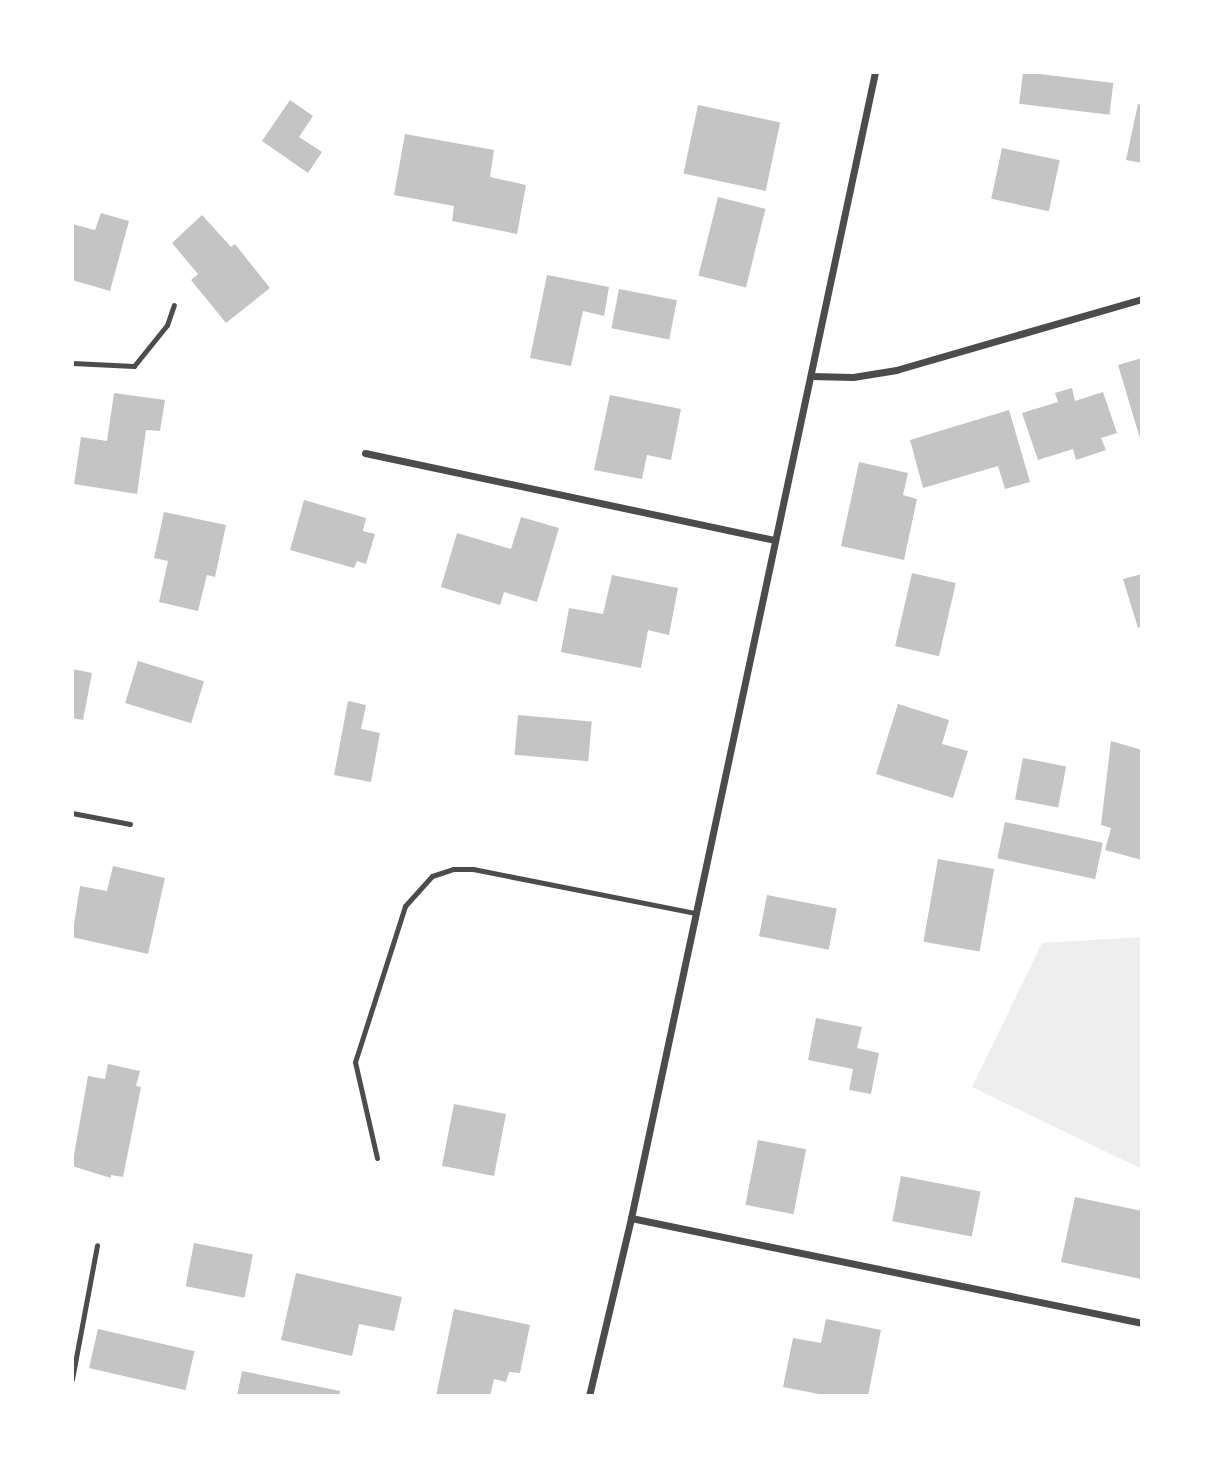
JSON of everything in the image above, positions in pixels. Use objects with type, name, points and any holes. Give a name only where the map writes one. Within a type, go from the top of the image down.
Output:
[{"type":"street","points":[[589,1396],[631,1218],[773,540],[876,72]]},
{"type":"street","points":[[811,376],[853,377],[896,370],[1142,299]]},
{"type":"street","points":[[365,453],[773,540]]},
{"type":"street","points":[[631,1218],[1142,1323]]},
{"type":"lane","points":[[72,363],[134,366],[167,325],[174,305]]},
{"type":"lane","points":[[72,813],[130,824]]},
{"type":"lane","points":[[377,1158],[355,1062],[405,906],[432,876],[453,869],[473,869],[696,913]]},
{"type":"lane","points":[[72,1379],[97,1245]]},
{"type":"shaded area","points":[[1142,937],[1142,1169],[972,1087],[1042,943]]},
{"type":"building","points":[[1023,72],[1113,83],[1109,115],[1019,104]]},
{"type":"building","points":[[290,100],[313,116],[299,137],[322,152],[308,173],[262,141]]},
{"type":"building","points":[[1138,104],[1142,105],[1142,163],[1126,160]]},
{"type":"building","points":[[698,105],[780,122],[766,191],[683,173]]},
{"type":"building","points":[[405,134],[494,150],[490,177],[526,185],[517,234],[452,221],[454,206],[394,195]]},
{"type":"building","points":[[1002,148],[1060,160],[1049,211],[991,199]]},
{"type":"building","points":[[718,197],[766,209],[746,287],[698,276]]},
{"type":"building","points":[[101,213],[129,221],[110,291],[72,280],[72,224],[95,230]]},
{"type":"building","points":[[202,215],[231,247],[235,244],[270,288],[226,323],[191,280],[198,274],[172,243]]},
{"type":"building","points":[[547,275],[609,287],[604,316],[583,311],[571,366],[530,358]]},
{"type":"building","points":[[619,289],[677,300],[669,340],[611,328]]},
{"type":"building","points":[[1142,358],[1142,445],[1118,365]]},
{"type":"building","points":[[1072,388],[1075,401],[1103,392],[1117,433],[1101,438],[1106,450],[1076,460],[1073,449],[1038,460],[1022,413],[1058,402],[1055,393]]},
{"type":"building","points":[[114,393],[165,400],[160,431],[146,430],[137,494],[74,484],[81,437],[107,441]]},
{"type":"building","points":[[610,395],[681,409],[671,460],[647,455],[642,479],[594,470]]},
{"type":"building","points":[[1009,410],[1030,482],[1005,489],[998,466],[923,488],[910,440]]},
{"type":"building","points":[[859,462],[908,473],[903,495],[917,499],[904,560],[841,546]]},
{"type":"building","points":[[304,500],[366,518],[363,531],[375,534],[366,564],[357,561],[354,568],[290,550]]},
{"type":"building","points":[[164,512],[226,525],[215,577],[207,575],[198,611],[159,602],[168,561],[154,558]]},
{"type":"building","points":[[521,517],[559,528],[537,602],[504,592],[500,605],[441,587],[457,533],[511,549]]},
{"type":"building","points":[[912,573],[956,583],[939,656],[895,646]]},
{"type":"building","points":[[1142,574],[1142,626],[1138,628],[1123,579]]},
{"type":"building","points":[[612,575],[678,588],[669,635],[648,630],[641,668],[561,652],[569,608],[603,614]]},
{"type":"building","points":[[138,661],[204,681],[191,723],[125,703]]},
{"type":"building","points":[[72,669],[92,673],[83,720],[72,718]]},
{"type":"building","points":[[348,701],[366,705],[361,729],[380,733],[371,782],[334,775]]},
{"type":"building","points":[[898,704],[949,720],[942,744],[968,751],[953,798],[876,774]]},
{"type":"building","points":[[518,715],[592,721],[588,761],[515,755]]},
{"type":"building","points":[[1111,741],[1142,750],[1142,860],[1105,850],[1111,828],[1101,825]]},
{"type":"building","points":[[1023,758],[1066,766],[1058,808],[1015,799]]},
{"type":"building","points":[[1005,822],[1103,843],[1095,879],[997,858]]},
{"type":"building","points":[[938,859],[994,869],[980,952],[923,942]]},
{"type":"building","points":[[113,866],[165,878],[148,954],[72,937],[80,886],[107,891]]},
{"type":"building","points":[[767,895],[837,909],[829,950],[759,936]]},
{"type":"building","points":[[816,1018],[862,1027],[857,1048],[879,1053],[871,1094],[849,1090],[853,1069],[808,1060]]},
{"type":"building","points":[[108,1064],[140,1071],[136,1086],[141,1087],[123,1177],[111,1175],[111,1178],[72,1166],[88,1076],[105,1079]]},
{"type":"building","points":[[454,1104],[506,1114],[494,1176],[442,1166]]},
{"type":"building","points":[[758,1140],[806,1149],[794,1214],[745,1205]]},
{"type":"building","points":[[901,1176],[981,1191],[972,1237],[892,1221]]},
{"type":"building","points":[[1075,1197],[1142,1211],[1141,1279],[1061,1262]]},
{"type":"building","points":[[194,1243],[253,1254],[245,1298],[186,1286]]},
{"type":"building","points":[[296,1273],[402,1297],[394,1331],[359,1324],[352,1356],[281,1340]]},
{"type":"building","points":[[454,1309],[530,1325],[520,1373],[509,1372],[506,1382],[494,1379],[490,1396],[436,1396]]},
{"type":"building","points":[[826,1319],[881,1330],[868,1396],[829,1396],[783,1387],[793,1338],[821,1343]]},
{"type":"building","points":[[98,1329],[194,1351],[185,1390],[89,1368]]},
{"type":"building","points":[[242,1371],[340,1391],[339,1396],[237,1396]]}]
